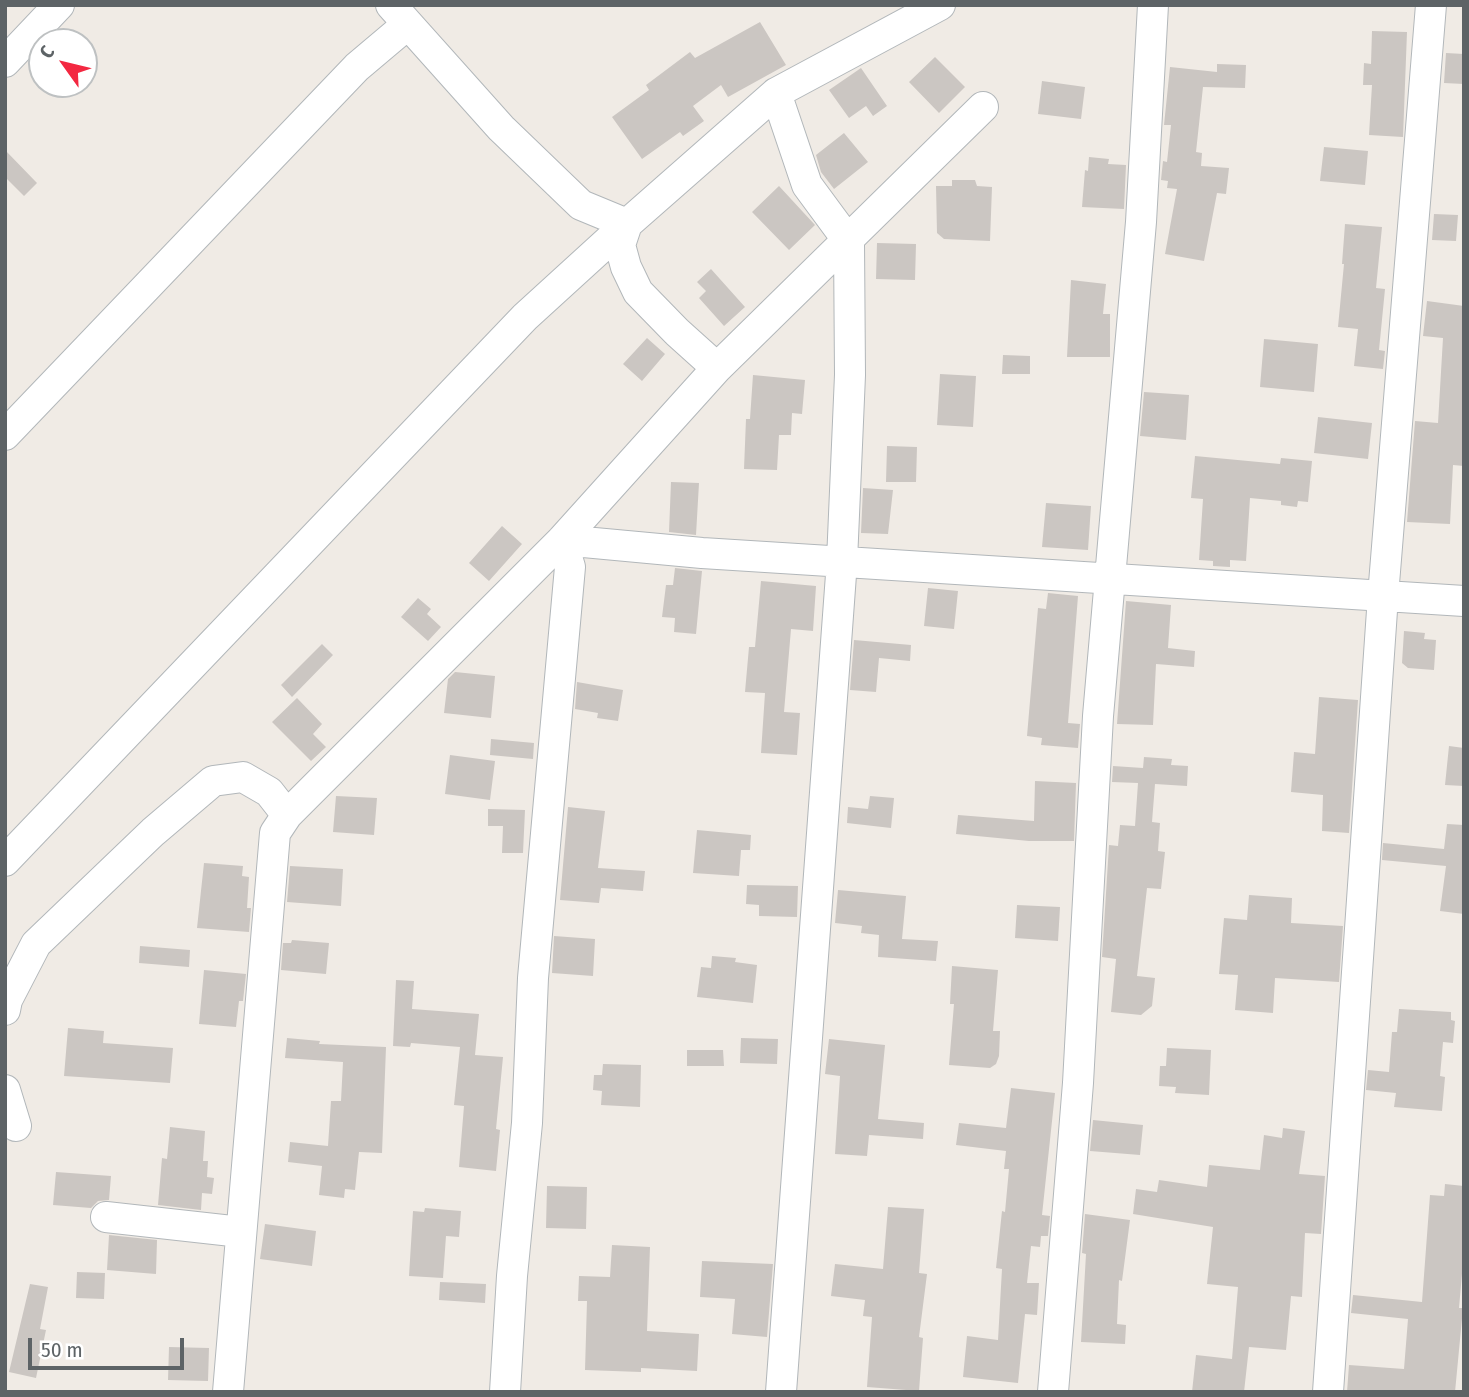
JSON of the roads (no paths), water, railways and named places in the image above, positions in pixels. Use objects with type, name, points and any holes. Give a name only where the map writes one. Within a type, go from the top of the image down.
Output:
[{"type":"street","points":[[5,62],[60,5]]},
{"type":"street","points":[[5,861],[525,317],[776,93],[940,5]]},
{"type":"street","points":[[1054,1392],[1078,1083],[1097,730],[1141,222],[1153,5]]},
{"type":"street","points":[[1328,1392],[1383,596],[1431,5]]},
{"type":"street","points":[[5,435],[357,67],[399,15],[501,128],[581,205],[627,224]]},
{"type":"street","points":[[776,93],[807,185],[849,242],[850,375],[842,561],[781,1392]]},
{"type":"street","points":[[228,1392],[275,833],[287,815],[562,540],[717,368],[849,242],[984,107]]},
{"type":"street","points":[[627,224],[620,245],[626,267],[638,292],[717,368]]},
{"type":"street","points":[[562,540],[702,553],[1464,601]]},
{"type":"street","points":[[505,1392],[512,1276],[527,1123],[533,978],[570,567],[562,540]]},
{"type":"street","points":[[5,1010],[7,1000],[36,944],[153,832],[213,781],[243,777],[270,792],[287,815]]},
{"type":"street","points":[[5,1090],[16,1126]]},
{"type":"street","points":[[106,1217],[240,1232]]}]
